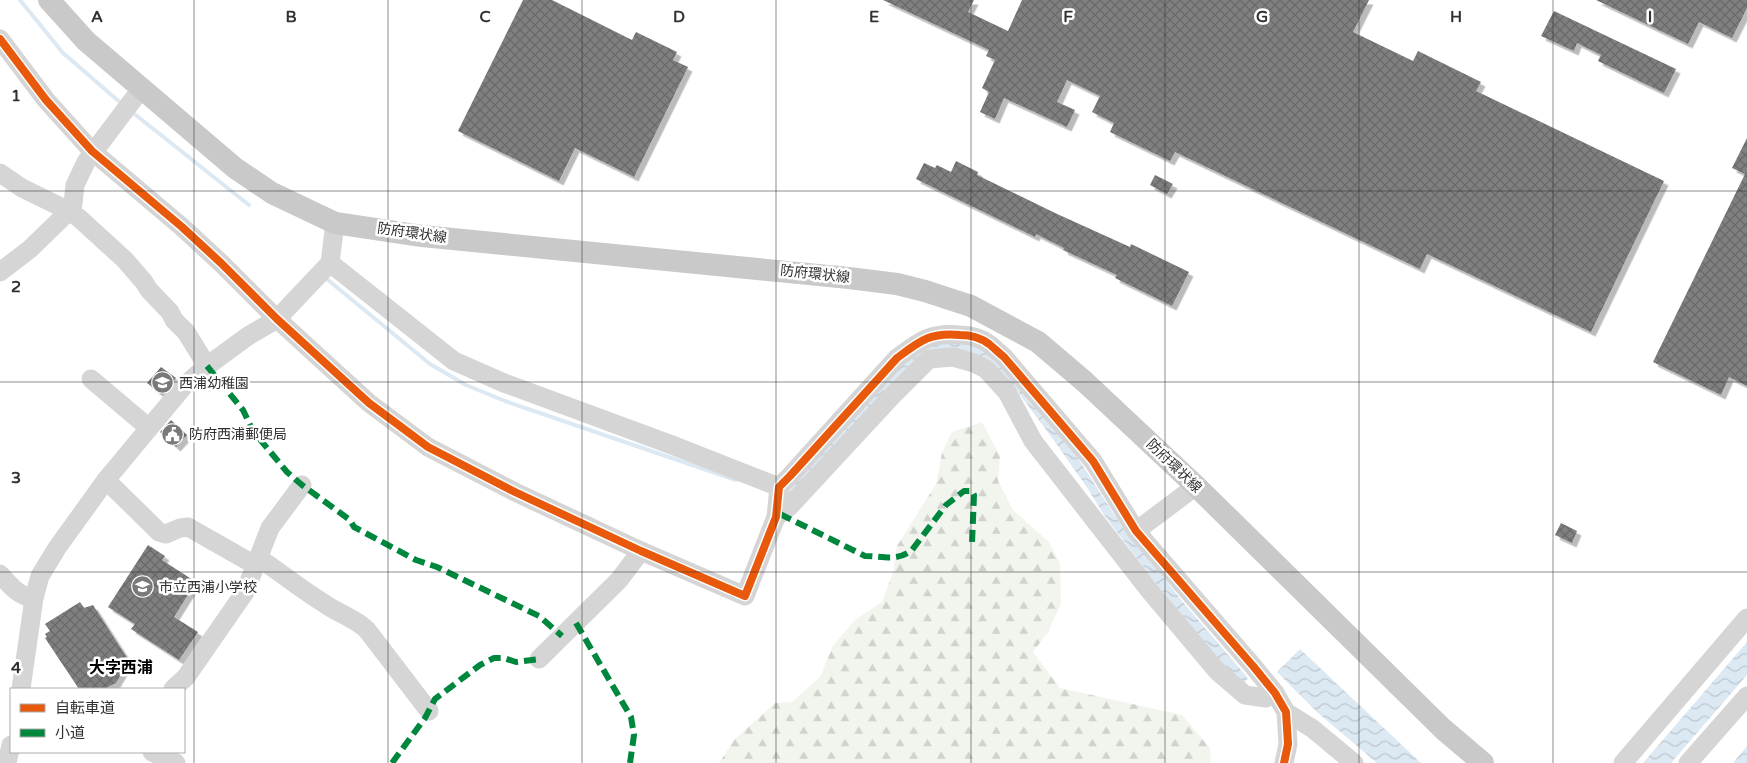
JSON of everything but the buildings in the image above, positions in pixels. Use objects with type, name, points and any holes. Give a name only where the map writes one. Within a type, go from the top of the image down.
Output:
[{"type":"main road","name":"防府環状線","points":[[49,0],[86,41],[235,168],[272,193],[335,222],[422,236],[897,284],[971,306],[1038,342],[1085,382],[1196,486],[1444,729],[1483,763]]},
{"type":"street","points":[[0,39],[46,100],[92,151],[182,227],[277,319],[369,403],[428,447],[515,492],[641,551],[746,596],[776,517],[778,487],[897,358],[915,344],[944,333],[970,335],[988,343],[1004,357],[1093,461],[1136,531],[1253,666],[1286,712],[1313,729],[1354,763]]},
{"type":"street","points":[[0,272],[30,249],[56,226],[69,211],[75,185],[92,151],[141,89]]},
{"type":"street","points":[[0,174],[22,188],[69,211],[125,260],[186,332],[207,366]]},
{"type":"street","points":[[21,688],[34,598],[40,576],[57,548],[106,480],[184,386],[207,366],[248,336],[277,319],[330,263],[335,222]]},
{"type":"street","points":[[330,263],[454,361],[504,383],[672,445],[778,487]]},
{"type":"street","points":[[776,517],[790,506],[891,397],[929,359],[953,357],[974,363],[986,369],[1007,392],[1034,441],[1150,590],[1217,671],[1246,695],[1266,698],[1274,693]]},
{"type":"street","points":[[92,379],[149,428]]},
{"type":"street","points":[[106,480],[159,532],[166,534],[188,527],[257,561],[338,613],[358,622],[367,630],[429,711]]},
{"type":"street","points":[[174,688],[190,671],[245,592],[270,528],[302,485]]},
{"type":"street","points":[[1136,531],[1196,486]]},
{"type":"street","points":[[539,659],[619,580],[641,551]]},
{"type":"street","points":[[0,574],[26,598],[34,598]]},
{"type":"street","points":[[1623,763],[1747,618]]},
{"type":"street","points":[[1688,763],[1743,708]]},
{"type":"street","points":[[1284,763],[1288,744],[1286,712]]},
{"type":"street","points":[[7,763],[10,750]]},
{"type":"street","points":[[154,753],[176,763]]},
{"type":"green space","points":[[982,422],[1000,456],[998,481],[1013,510],[1048,541],[1060,563],[1061,604],[1048,632],[1033,652],[1060,688],[1182,715],[1210,748],[1211,763],[719,763],[735,739],[775,703],[792,702],[820,677],[833,646],[855,620],[882,602],[893,573],[897,546],[936,484],[942,453],[952,432]]},
{"type":"water","points":[[942,341],[970,345],[996,358],[1076,455],[1115,516],[1182,601],[1248,678],[1243,685],[1226,669],[1150,576],[1104,515],[1055,442],[1018,392],[996,367],[947,350],[789,499],[785,495],[901,364],[918,350]]},
{"type":"water","points":[[1747,642],[1747,675],[1671,763],[1643,763]]},
{"type":"water","points":[[1300,649],[1421,763],[1377,763],[1317,712],[1277,672]]},
{"type":"water","points":[[1747,746],[1747,763],[1733,763]]},
{"type":"waterway","points":[[20,0],[63,53],[122,104]]},
{"type":"waterway","points":[[132,112],[249,205]]},
{"type":"waterway","points":[[328,280],[430,364],[466,385],[505,401],[736,480]]},
{"type":"marked path","points":[[207,366],[243,410],[253,431],[287,472],[350,520],[354,527],[416,560],[437,567],[539,616],[562,636]]},
{"type":"marked path","points":[[780,514],[865,556],[889,558],[906,554],[912,550],[946,505],[964,491],[972,491],[974,495],[972,543]]},
{"type":"marked path","points":[[576,623],[631,717],[634,735],[630,763]]},
{"type":"marked path","points":[[392,763],[425,718],[435,699],[480,665],[494,658],[504,658],[516,662],[539,659]]},
{"type":"cycle path","points":[[0,39],[46,100],[92,151],[182,227],[277,319],[369,403],[428,447],[515,492],[641,551],[745,596],[776,517],[779,487],[897,358],[919,342],[933,336],[950,334],[968,336],[986,342],[1004,357],[1093,461],[1136,531],[1275,693],[1286,712],[1288,744],[1284,763]]},
{"type":"place","name":"西浦幼稚園","points":[[163,383]]},
{"type":"place","name":"防府西浦郵便局","points":[[173,434]]},
{"type":"place","name":"市立西浦小学校","points":[[143,587]]},
{"type":"district","name":"大字西浦","points":[[121,668]]}]
